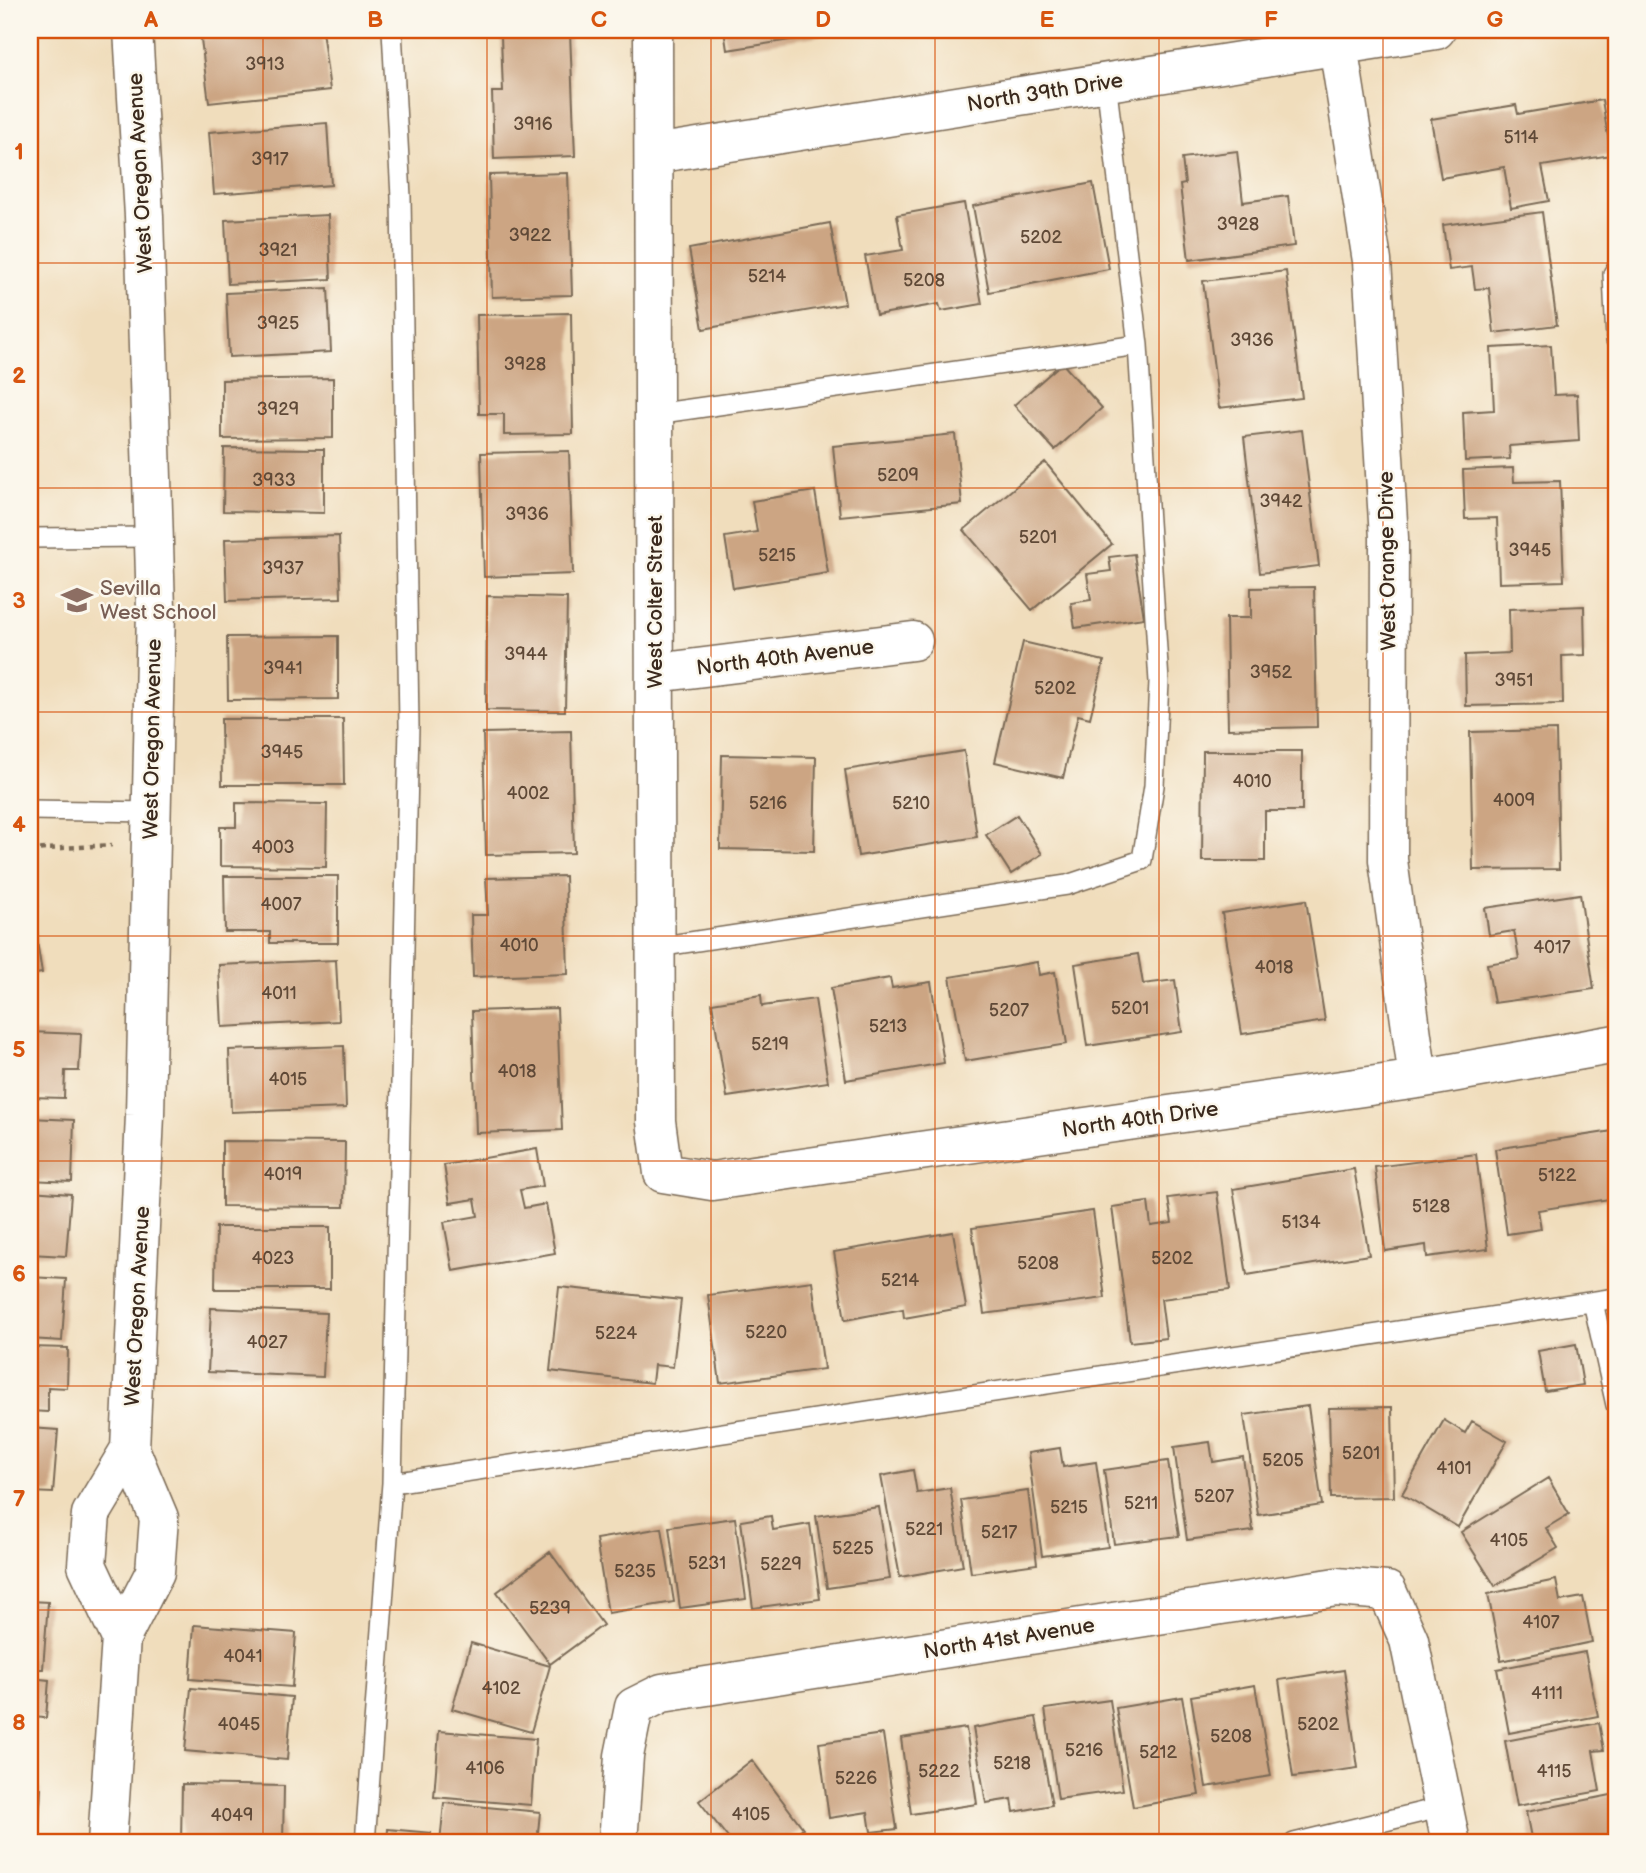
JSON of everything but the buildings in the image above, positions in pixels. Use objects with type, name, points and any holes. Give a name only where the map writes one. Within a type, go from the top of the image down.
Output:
[{"type":"street","name":"West Oregon Avenue","points":[[107,1843],[121,1638],[155,1572],[159,1518],[130,1449],[145,1115],[156,609],[144,216],[133,30]]},
{"type":"street","name":"West Colter Street","points":[[653,30],[656,1121],[663,1174]]},
{"type":"street","name":"North 39th Drive","points":[[654,154],[1436,30]]},
{"type":"street","name":"West Orange Drive","points":[[1338,45],[1371,261],[1389,538],[1388,860],[1418,1079]]},
{"type":"street","name":"North 40th Avenue","points":[[656,673],[913,641]]},
{"type":"street","name":"North 40th Drive","points":[[663,1174],[712,1181],[1418,1079],[1616,1044]]},
{"type":"street","name":"West Oregon Avenue","points":[[121,1638],[86,1565],[91,1514],[130,1449]]},
{"type":"street","name":"North 41st Avenue","points":[[618,1843],[624,1756],[634,1707],[662,1693],[1336,1587],[1387,1591],[1409,1640],[1443,1807]]},
{"type":"street","points":[[1443,1807],[1451,1843]]},
{"type":"lane","points":[[365,1843],[392,1483],[409,726],[401,197],[392,30]]},
{"type":"lane","points":[[657,947],[1067,885],[1142,860],[1154,786],[1159,682],[1138,345],[1105,82]]},
{"type":"lane","points":[[1616,269],[1613,274],[1616,340]]},
{"type":"lane","points":[[654,414],[1138,345]]},
{"type":"lane","points":[[30,538],[153,537]]},
{"type":"lane","points":[[30,810],[150,813]]},
{"type":"lane","points":[[392,1483],[1616,1297]]},
{"type":"lane","points":[[1593,1302],[1616,1405]]},
{"type":"lane","points":[[1294,1843],[1443,1807]]},
{"type":"path","points":[[37,906],[30,853],[116,845]]},
{"type":"place","name":"Sevilla West School","points":[[77,600]]}]
